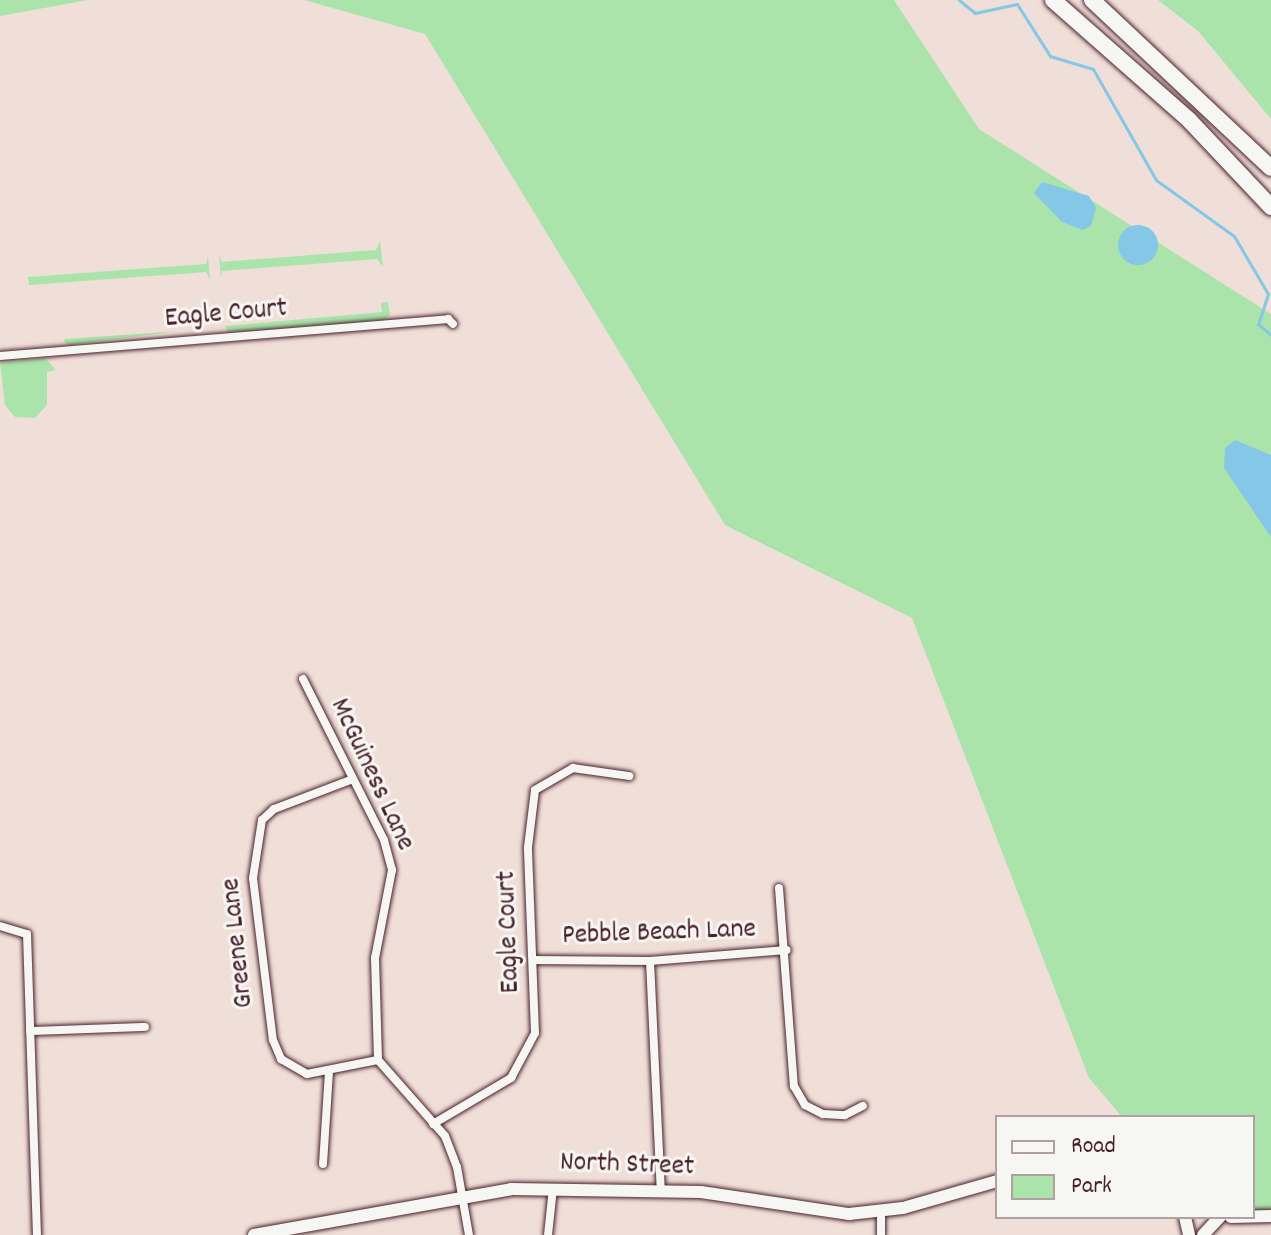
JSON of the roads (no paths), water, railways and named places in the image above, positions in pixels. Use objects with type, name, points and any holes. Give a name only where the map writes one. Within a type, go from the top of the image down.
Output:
[{"type":"highway","points":[[1053,0],[1189,120],[1271,207]]},
{"type":"highway","points":[[1092,0],[1271,168]]},
{"type":"main road","name":"North Street","points":[[254,1235],[463,1196],[553,1187],[661,1191],[815,1212],[881,1212],[995,1182]]},
{"type":"main road","points":[[1203,1235],[1218,1219]]},
{"type":"street","name":"Eagle Court","points":[[0,356],[444,319],[453,324]]},
{"type":"street","name":"McGuiness Lane","points":[[303,679],[384,840],[392,870],[375,958],[378,1060]]},
{"type":"street","name":"Eagle Court","points":[[433,1124],[511,1078],[526,1060],[535,1033],[529,822],[535,790],[573,768],[629,776]]},
{"type":"street","name":"Greene Lane","points":[[353,779],[274,809],[262,820],[253,849],[273,1040],[281,1059],[307,1074],[378,1060]]},
{"type":"street","points":[[779,888],[787,950],[794,1086],[805,1105],[823,1114],[845,1115],[863,1106]]},
{"type":"street","points":[[0,926],[27,934],[37,1235]]},
{"type":"street","name":"Pebble Beach Lane","points":[[533,960],[650,961],[787,950]]},
{"type":"street","points":[[650,961],[661,1191]]},
{"type":"street","points":[[30,1031],[145,1027]]},
{"type":"street","points":[[378,1060],[445,1136],[463,1196],[469,1235]]},
{"type":"street","points":[[323,1164],[329,1072]]},
{"type":"street","points":[[548,1235],[553,1187]]},
{"type":"street","points":[[881,1212],[881,1235]]},
{"type":"water","points":[[1042,182],[1089,196],[1096,208],[1091,226],[1083,230],[1062,222],[1034,193]]},
{"type":"water","points":[[1138,225],[1152,231],[1158,245],[1152,259],[1138,265],[1124,259],[1118,245],[1124,231]]},
{"type":"water","points":[[1235,440],[1271,455],[1271,537],[1224,468],[1225,448]]},
{"type":"waterway","points":[[959,0],[975,13],[1017,4],[1050,56],[1093,69],[1156,180],[1234,236],[1268,294],[1258,324],[1271,335]]}]
